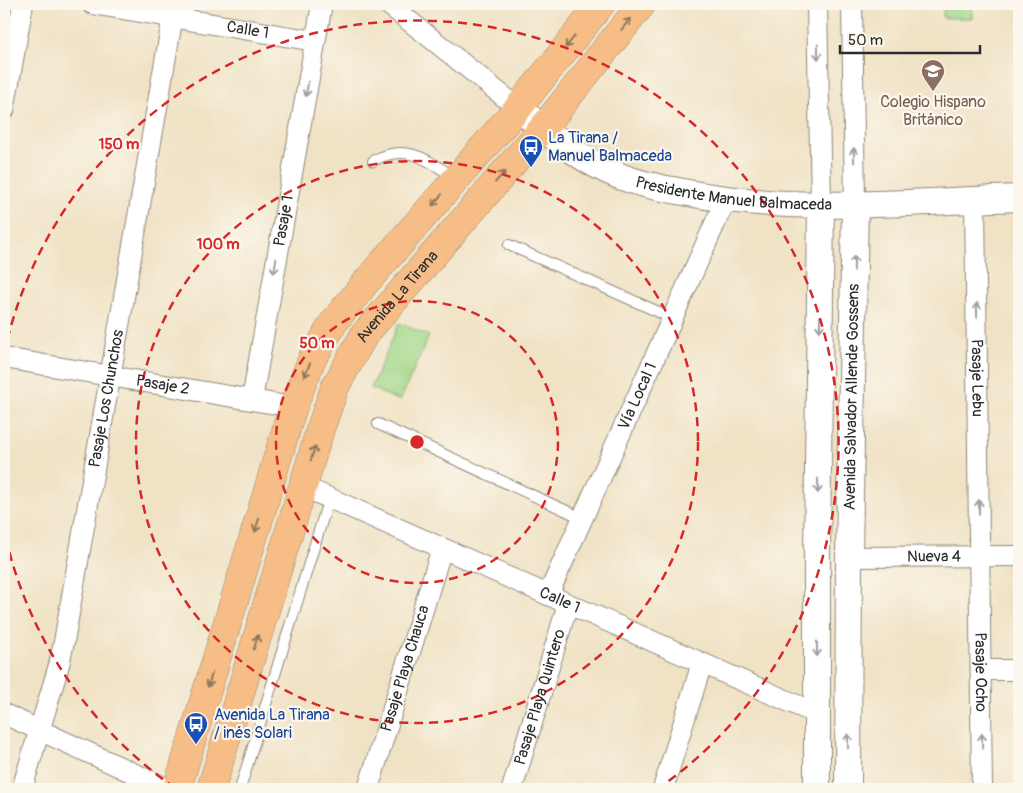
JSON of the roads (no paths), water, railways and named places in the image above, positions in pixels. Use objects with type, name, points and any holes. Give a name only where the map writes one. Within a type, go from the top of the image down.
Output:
[{"type":"highway","name":"Avenida La Tirana","points":[[176,789],[293,407],[312,359],[334,322],[367,281],[518,108],[601,4]]},
{"type":"highway","name":"Avenida La Tirana","points":[[211,789],[302,486],[335,387],[364,335],[379,315],[543,128],[642,4]]},
{"type":"street","points":[[4,110],[23,4]]},
{"type":"street","name":"Calle 1","points":[[92,4],[174,10],[315,41]]},
{"type":"street","name":"Pasaje 1","points":[[252,400],[322,4]]},
{"type":"street","name":"Presidente Manuel Balmaceda","points":[[388,4],[584,159],[632,181],[726,200],[790,205],[1019,198]]},
{"type":"street","name":"Avenida Salvador Allende Gossens","points":[[816,4],[821,205],[818,789]]},
{"type":"street","name":"Avenida Salvador Allende Gossens","points":[[848,789],[849,558],[855,204],[852,4]]},
{"type":"street","name":"Pasaje Los Chunchos","points":[[22,789],[59,665],[64,642],[174,10]]},
{"type":"street","name":"Vía Local 1","points":[[548,595],[726,200]]},
{"type":"street","name":"Pasaje Lebu","points":[[975,200],[980,556]]},
{"type":"street","name":"Pasaje 2","points":[[4,358],[293,407]]},
{"type":"street","name":"Calle 1","points":[[302,486],[817,714]]},
{"type":"street","name":"Pasaje Playa Chauca","points":[[368,789],[442,548]]},
{"type":"street","name":"Pasaje Ocho","points":[[980,556],[982,789]]},
{"type":"street","name":"Nueva 4","points":[[849,558],[1019,556]]},
{"type":"street","name":"Pasaje Playa Quintero","points":[[512,789],[568,604]]},
{"type":"street","points":[[663,789],[702,663]]},
{"type":"street","points":[[981,670],[1019,670]]},
{"type":"street","points":[[4,714],[168,789]]},
{"type":"lane","points":[[373,160],[383,155],[398,152],[412,154],[431,162],[456,179]]},
{"type":"lane","points":[[509,245],[672,318]]},
{"type":"lane","points":[[378,424],[582,518]]},
{"type":"lane","points":[[240,789],[329,498]]},
{"type":"place","name":"Colegio Hispano Británico","points":[[933,92]]},
{"type":"place","name":"La Tirana / Manuel Balmaceda","points":[[531,168]]},
{"type":"place","name":"Avenida La Tirana / inés Solari","points":[[196,745]]}]
